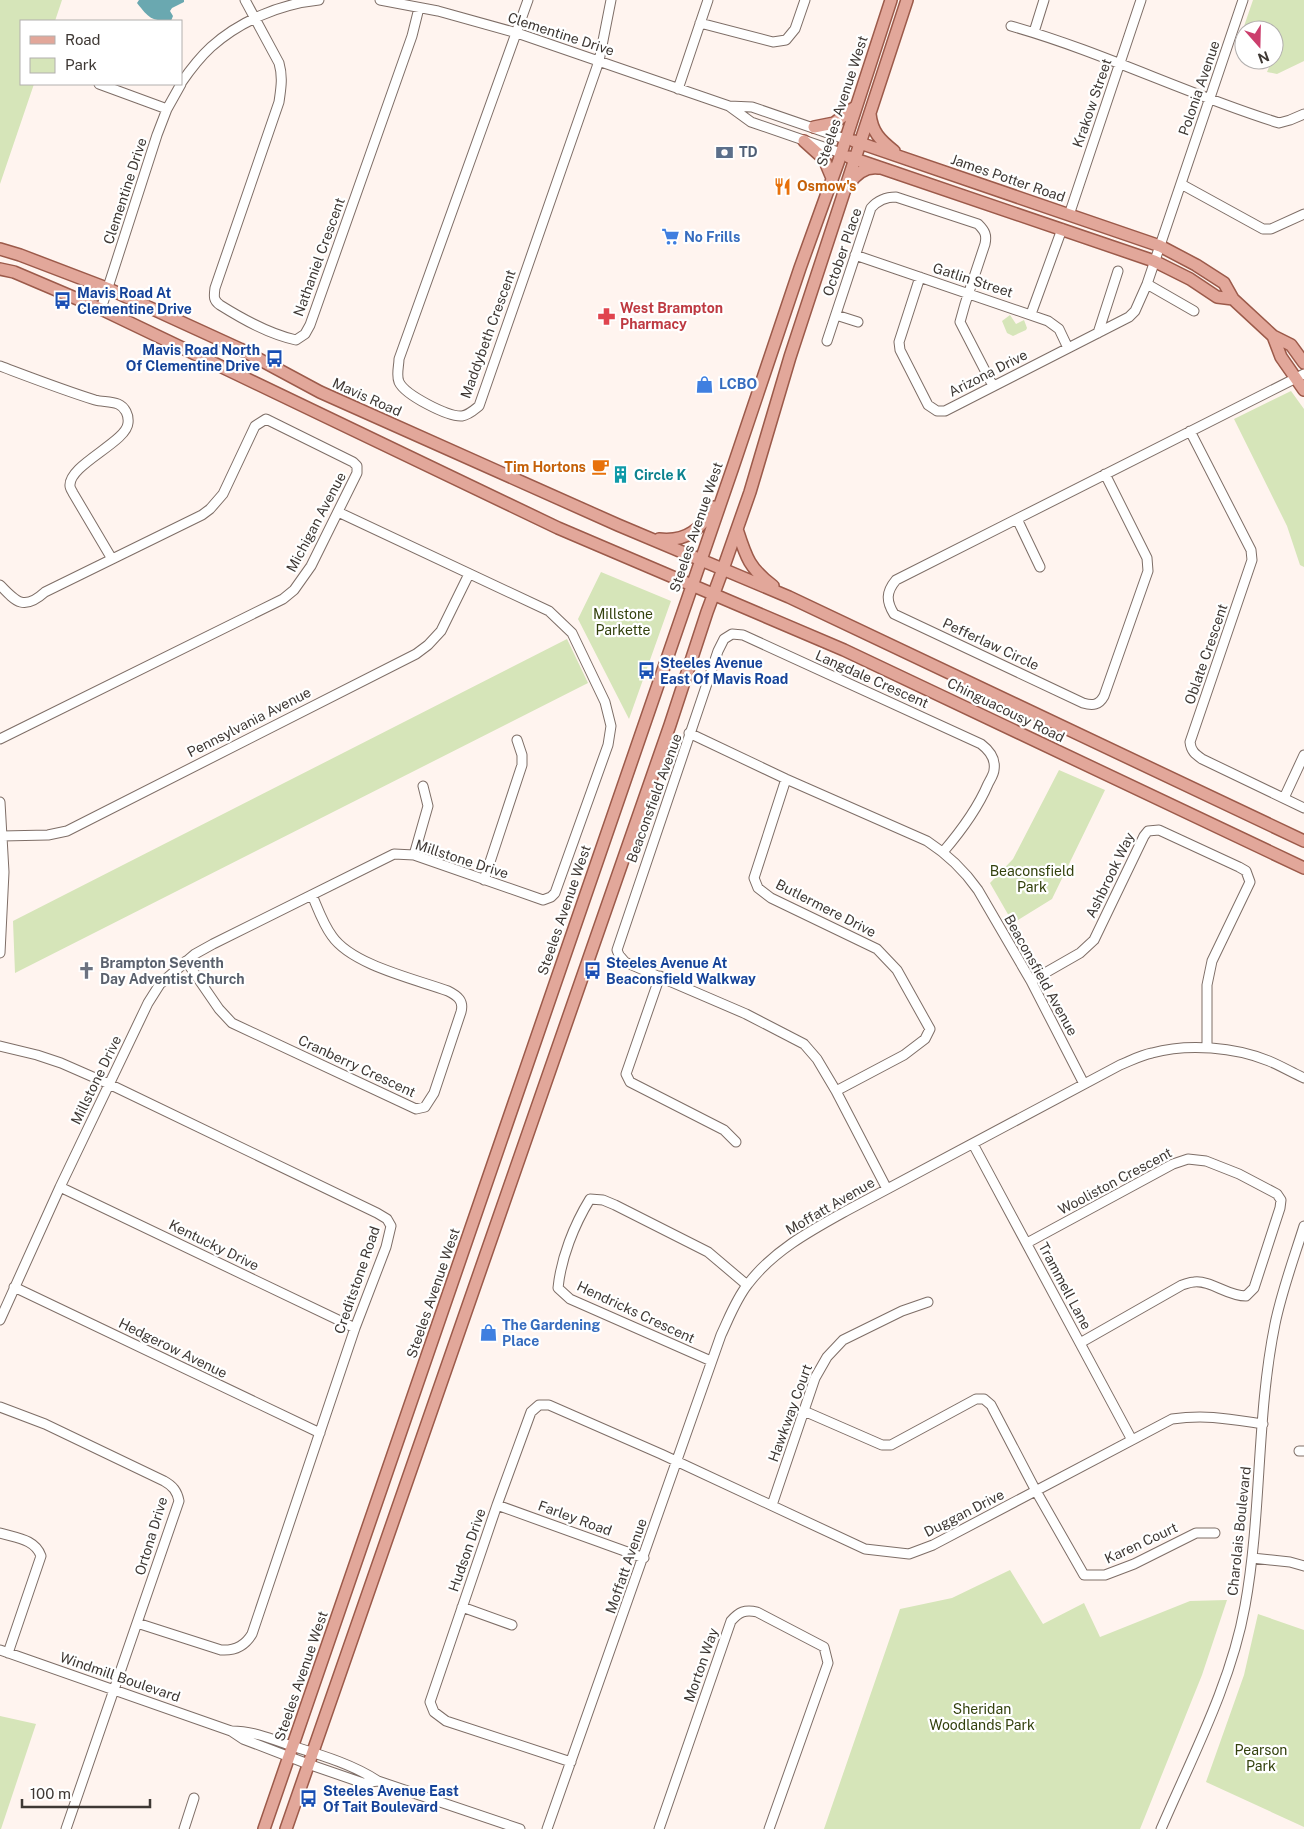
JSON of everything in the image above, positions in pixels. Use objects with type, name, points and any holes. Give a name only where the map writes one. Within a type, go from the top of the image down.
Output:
[{"type":"main road","name":"Steeles Avenue West","points":[[264,1829],[841,153],[891,0]]},
{"type":"main road","points":[[286,1829],[305,1763],[312,1752],[714,594],[724,570],[750,492],[790,357],[907,0]]},
{"type":"main road","points":[[814,128],[834,123],[855,107]]},
{"type":"main road","points":[[871,108],[871,124],[874,132],[881,142],[899,156]]},
{"type":"main road","name":"James Potter Road","points":[[845,139],[1160,246],[1196,265],[1224,283],[1233,299],[1273,336],[1291,345],[1304,362]]},
{"type":"main road","points":[[804,141],[824,159],[832,178]]},
{"type":"main road","name":"James Potter Road","points":[[841,153],[1154,261],[1190,279],[1217,297],[1233,299]]},
{"type":"main road","points":[[842,196],[854,178],[861,172],[875,167],[888,170]]},
{"type":"main road","name":"Mavis Road","points":[[0,249],[109,288],[240,349],[320,392],[724,570]]},
{"type":"main road","points":[[0,269],[14,272],[102,308],[558,528],[692,584]]},
{"type":"main road","name":"James Potter Road","points":[[1273,336],[1281,357],[1300,376],[1304,390]]},
{"type":"main road","points":[[311,410],[320,392]]},
{"type":"main road","points":[[648,538],[672,541],[693,533],[703,525],[724,493]]},
{"type":"main road","points":[[737,529],[745,555],[758,574],[789,597]]},
{"type":"main road","name":"Chinguacousy Road","points":[[724,570],[789,597],[1304,841]]},
{"type":"main road","name":"Chinguacousy Road","points":[[692,584],[889,670],[1304,868]]},
{"type":"street","points":[[245,0],[256,18]]},
{"type":"street","name":"Clementine Drive","points":[[182,82],[193,66],[211,47],[238,28],[268,12],[299,2],[319,0]]},
{"type":"street","name":"Clementine Drive","points":[[380,0],[438,11],[518,33],[729,106],[752,107],[845,139]]},
{"type":"street","points":[[518,33],[528,0]]},
{"type":"street","points":[[599,61],[611,0]]},
{"type":"street","points":[[678,89],[708,0]]},
{"type":"street","points":[[700,23],[773,42],[786,40],[795,28],[805,0]]},
{"type":"street","points":[[1034,32],[1044,0]]},
{"type":"street","name":"Krakow Street","points":[[1069,215],[1142,0]]},
{"type":"street","name":"Polonia Avenue","points":[[1181,184],[1243,0]]},
{"type":"street","name":"Nathaniel Crescent","points":[[256,18],[279,63],[282,74],[282,88],[279,102],[215,288],[214,298],[220,305],[261,328],[296,340],[305,334],[310,325],[409,46],[419,8]]},
{"type":"street","points":[[1011,26],[1034,32],[1120,63],[1209,100],[1280,123],[1304,114]]},
{"type":"street","name":"Maddybeth Crescent","points":[[518,33],[399,359],[398,379],[400,385],[410,395],[443,411],[462,416],[479,406],[599,61]]},
{"type":"street","points":[[102,85],[167,108]]},
{"type":"street","name":"Clementine Drive","points":[[102,308],[157,135],[167,108],[180,85]]},
{"type":"street","name":"Clementine Drive","points":[[729,106],[751,122],[841,153]]},
{"type":"street","points":[[1154,261],[1181,184],[1263,229],[1280,226],[1304,214]]},
{"type":"street","name":"October Place","points":[[827,341],[871,208],[874,204],[887,197],[896,197],[978,224],[984,229],[986,236],[968,293]]},
{"type":"street","points":[[1031,314],[1062,229]]},
{"type":"street","name":"Gatlin Street","points":[[855,255],[1031,314],[1054,324],[1059,328],[1068,348]]},
{"type":"street","name":"Arizona Drive","points":[[920,277],[899,342],[900,350],[928,405],[937,411],[945,411],[1129,318],[1135,311],[1154,261]]},
{"type":"street","points":[[1098,333],[1118,271]]},
{"type":"street","points":[[1146,284],[1194,311]]},
{"type":"street","points":[[968,293],[960,322],[993,386]]},
{"type":"street","name":"October Place","points":[[836,315],[858,322]]},
{"type":"street","points":[[0,366],[97,401],[117,403],[128,413],[129,421],[124,434],[102,449],[73,475],[70,486],[112,560]]},
{"type":"street","name":"Pefferlaw Circle","points":[[1105,474],[1147,558],[1148,571],[1101,702],[1096,704],[1083,703],[894,614],[887,598],[890,588],[896,580],[1017,519],[1105,474],[1190,431],[1300,376]]},
{"type":"street","name":"Michigan Avenue","points":[[0,585],[13,599],[20,603],[28,603],[38,599],[45,592],[112,560],[210,509],[227,488],[255,426],[266,419],[353,462],[357,466],[357,473],[338,512],[303,579],[294,590],[278,602],[265,606],[133,674],[0,739]]},
{"type":"street","name":"Oblate Crescent","points":[[1190,431],[1251,550],[1252,560],[1190,742],[1191,748],[1193,753],[1202,759],[1284,798]]},
{"type":"street","name":"Millstone Drive","points":[[0,1320],[60,1186],[148,1003],[160,984],[186,961],[213,944],[394,854],[414,856],[543,900],[555,893],[608,745],[611,726],[605,702],[572,633],[565,624],[549,611],[338,512]]},
{"type":"street","points":[[1017,519],[1040,568]]},
{"type":"street","name":"Pennsylvania Avenue","points":[[2,836],[48,835],[67,831],[416,654],[441,631],[469,574]]},
{"type":"street","name":"Langdale Crescent","points":[[689,733],[718,651],[724,639],[732,634],[743,635],[981,744],[990,751],[994,761],[994,770],[966,825],[943,852]]},
{"type":"street","name":"Beaconsfield Avenue","points":[[887,1189],[836,1090],[817,1059],[804,1044],[746,1014],[625,962],[618,955],[617,950],[689,733],[786,779],[927,841],[943,852],[974,884],[1031,981],[1084,1084]]},
{"type":"street","points":[[484,880],[520,771],[522,756],[517,740]]},
{"type":"street","points":[[1304,755],[1284,798],[1304,808]]},
{"type":"street","name":"Butlermere Drive","points":[[786,779],[754,878],[758,888],[771,898],[876,949],[897,970],[930,1030],[925,1039],[904,1055],[836,1090]]},
{"type":"street","points":[[414,856],[428,806],[423,786]]},
{"type":"street","points":[[0,802],[4,872],[0,953]]},
{"type":"street","name":"Ashbrook Way","points":[[1031,981],[1080,953],[1094,940],[1144,836],[1148,831],[1158,830],[1239,867],[1246,871],[1250,882],[1212,961],[1207,985],[1207,1048]]},
{"type":"street","name":"Cranberry Crescent","points":[[186,961],[219,1010],[232,1023],[416,1109],[425,1107],[436,1089],[461,1012],[461,999],[448,991],[362,961],[345,951],[325,925],[312,895]]},
{"type":"street","points":[[660,976],[626,1074],[630,1082],[724,1130],[736,1142]]},
{"type":"street","name":"Creditstone Road","points":[[0,1046],[61,1063],[109,1084],[387,1219],[391,1226],[386,1247],[355,1328],[252,1634],[248,1641],[234,1650],[221,1650],[137,1623]]},
{"type":"street","name":"Moffatt Avenue","points":[[547,1829],[721,1335],[747,1285],[767,1262],[806,1233],[1120,1065],[1152,1052],[1184,1048],[1207,1048],[1241,1053],[1269,1061],[1304,1078]]},
{"type":"street","name":"Trammell Lane","points":[[973,1144],[1132,1440]]},
{"type":"street","name":"Wooliston Crescent","points":[[1027,1243],[1173,1164],[1188,1159],[1206,1161],[1239,1174],[1277,1194],[1281,1200],[1254,1288],[1246,1296],[1235,1296],[1210,1284],[1196,1281],[1182,1285],[1080,1343]]},
{"type":"street","name":"Kentucky Drive","points":[[60,1186],[355,1328]]},
{"type":"street","name":"Hendricks Crescent","points":[[711,1361],[570,1299],[558,1288],[560,1267],[580,1214],[590,1199],[602,1200],[615,1205],[708,1252],[747,1285]]},
{"type":"street","name":"Charolais Boulevard","points":[[1164,1828],[1217,1699],[1232,1657],[1244,1608],[1252,1558],[1266,1383],[1275,1325],[1282,1295],[1304,1226]]},
{"type":"street","name":"Hedgerow Avenue","points":[[14,1287],[320,1433]]},
{"type":"street","name":"Hawkway Court","points":[[772,1505],[815,1378],[827,1357],[843,1340],[902,1310],[928,1302]]},
{"type":"street","points":[[804,1412],[882,1445],[892,1445],[976,1399],[984,1399],[991,1405],[1036,1491]]},
{"type":"street","name":"Hudson Drive","points":[[571,1762],[446,1721],[434,1712],[430,1702],[497,1505],[531,1412],[539,1405],[549,1405],[677,1462]]},
{"type":"street","name":"Ortona Drive","points":[[0,1408],[45,1424],[164,1481],[177,1492],[179,1501],[66,1829]]},
{"type":"street","name":"Duggan Drive","points":[[677,1462],[865,1549],[909,1554],[933,1545],[1172,1419],[1194,1416],[1219,1416],[1263,1424]]},
{"type":"street","name":"Karen Court","points":[[1036,1491],[1084,1576],[1105,1575],[1134,1564],[1196,1533],[1216,1533]]},
{"type":"street","name":"Farley Road","points":[[497,1505],[644,1558]]},
{"type":"street","points":[[0,1533],[34,1544],[41,1556],[4,1651]]},
{"type":"street","points":[[1252,1558],[1290,1562],[1304,1566]]},
{"type":"street","points":[[462,1607],[512,1625]]},
{"type":"street","name":"Morton Way","points":[[659,1829],[731,1621],[739,1613],[747,1610],[757,1612],[824,1647],[828,1663],[769,1829]]},
{"type":"street","name":"Windmill Boulevard","points":[[4,1651],[231,1730],[246,1731],[291,1751],[305,1763],[363,1783],[378,1782]]},
{"type":"street","name":"Windmill Boulevard","points":[[291,1751],[312,1752],[324,1756],[368,1774],[378,1782]]},
{"type":"street","points":[[378,1782],[520,1829]]},
{"type":"street","points":[[184,1829],[194,1798]]},
{"type":"green space","points":[[0,0],[62,0],[55,20],[20,20],[20,85],[34,85],[0,184]]},
{"type":"green space","points":[[1253,0],[1304,0],[1304,61],[1277,74],[1267,72],[1268,70],[1284,70],[1284,20],[1246,20]]},
{"type":"green space","points":[[1010,315],[1016,324],[1024,320],[1026,330],[1013,336],[1007,333],[1002,321]]},
{"type":"green space","points":[[1291,391],[1304,409],[1304,567],[1300,565],[1287,526],[1234,419]]},
{"type":"green space","name":"Millstone Parkette","points":[[601,572],[671,601],[629,719],[578,619]]},
{"type":"green space","points":[[567,639],[588,683],[15,973],[13,921]]},
{"type":"green space","name":"Beaconsfield Park","points":[[1059,770],[1105,790],[1052,899],[1013,923],[990,883],[1013,859]]},
{"type":"green space","name":"Sheridan Woodlands Park","points":[[1010,1570],[1043,1624],[1084,1603],[1100,1637],[1190,1601],[1227,1600],[1202,1675],[1140,1829],[824,1829],[900,1609],[952,1598]]},
{"type":"green space","name":"Pearson Park","points":[[1258,1614],[1304,1630],[1304,1827],[1206,1782],[1244,1675]]},
{"type":"green space","points":[[0,1716],[36,1724],[1,1829],[0,1829]]},
{"type":"water","points":[[139,0],[184,0],[184,2],[170,11],[173,16],[171,20],[151,18],[137,3]]},
{"type":"place","name":"TD","points":[[725,152]]},
{"type":"place","name":"Osmow's","points":[[783,186]]},
{"type":"place","name":"No Frills","points":[[670,237]]},
{"type":"place","name":"Mavis Road At Clementine Drive","points":[[63,301]]},
{"type":"place","name":"West Brampton Pharmacy","points":[[606,316]]},
{"type":"place","name":"Mavis Road North Of Clementine Drive","points":[[274,358]]},
{"type":"place","name":"LCBO","points":[[705,384]]},
{"type":"place","name":"Tim Hortons","points":[[600,467]]},
{"type":"place","name":"Circle K","points":[[620,475]]},
{"type":"place","name":"Steeles Avenue East Of Mavis Road","points":[[646,671]]},
{"type":"place","name":"Brampton Seventh Day Adventist Church","points":[[86,971]]},
{"type":"place","name":"Steeles Avenue At Beaconsfield Walkway","points":[[592,971]]},
{"type":"place","name":"The Gardening Place","points":[[488,1333]]},
{"type":"place","name":"Steeles Avenue East Of Tait Boulevard","points":[[309,1799]]}]
